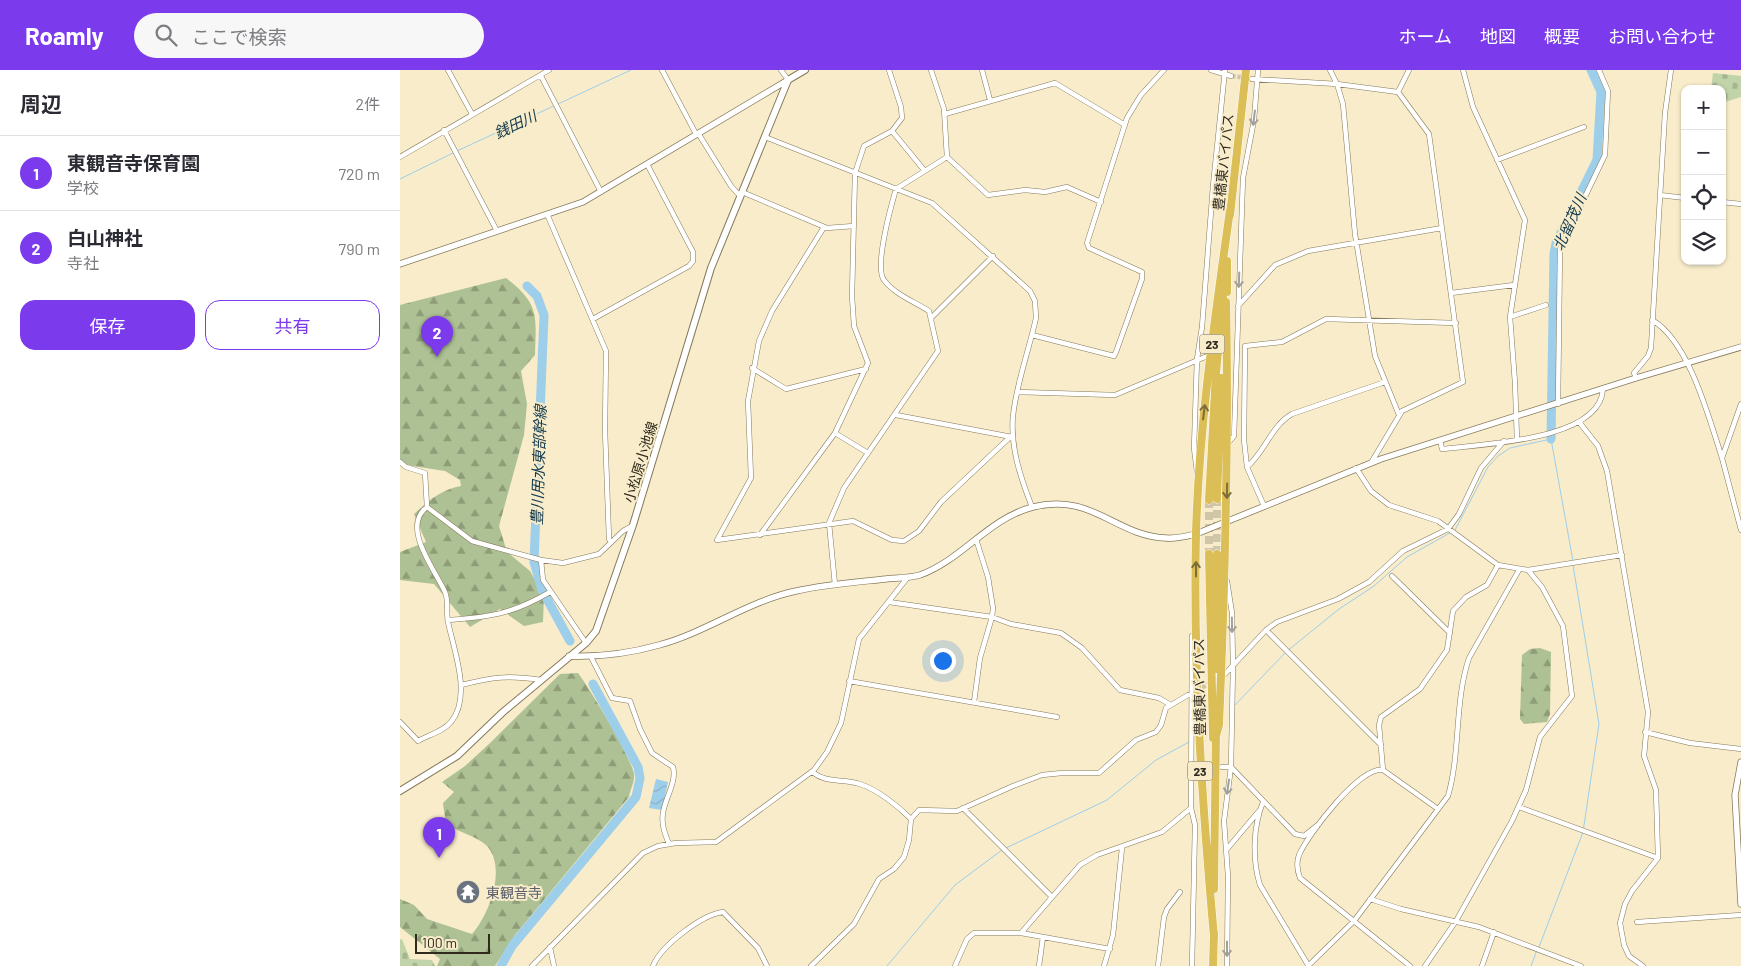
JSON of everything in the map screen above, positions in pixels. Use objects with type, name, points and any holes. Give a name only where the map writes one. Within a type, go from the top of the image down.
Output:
[{"type":"highway","name":"豊橋東バイパス","points":[[1227,256],[1226,302],[1213,500],[1216,373],[1230,210],[1246,70]]},
{"type":"highway","name":"23","points":[[1199,478],[1205,403],[1230,210]]},
{"type":"highway","name":"23","points":[[1226,302],[1228,442]]},
{"type":"highway","points":[[1226,577],[1228,442]]},
{"type":"highway","points":[[1197,605],[1196,534],[1199,478]]},
{"type":"highway","name":"豊橋東バイパス","points":[[1213,966],[1213,554],[1216,736],[1214,820]]},
{"type":"highway","name":"23","points":[[1216,736],[1219,725],[1226,577]]},
{"type":"highway","name":"23","points":[[1197,605],[1200,775],[1214,937]]},
{"type":"main road","points":[[788,80],[805,70]]},
{"type":"main road","name":"小松原小池線","points":[[400,792],[457,756],[541,680],[586,643],[596,631],[633,526],[711,268],[788,80]]},
{"type":"street","points":[[448,70],[472,114]]},
{"type":"street","points":[[400,157],[549,70]]},
{"type":"street","points":[[662,70],[697,134],[731,186],[741,194],[824,227],[854,226]]},
{"type":"street","points":[[400,264],[583,202],[788,80],[781,70]]},
{"type":"street","points":[[760,535],[835,433],[866,369],[867,359],[854,326],[855,174],[864,146],[892,131],[902,118],[901,106],[889,70]]},
{"type":"street","points":[[931,70],[945,114],[947,157],[988,195],[1025,190],[1045,192],[1067,187],[1101,202]]},
{"type":"street","points":[[982,70],[990,100]]},
{"type":"street","points":[[1032,335],[1114,356],[1116,352],[1142,279],[1142,272],[1087,246],[1134,105],[1164,70]]},
{"type":"street","points":[[1211,70],[1231,76]]},
{"type":"street","points":[[1228,442],[1234,436],[1234,349],[1238,306],[1242,178],[1254,120],[1255,79],[1258,70]]},
{"type":"street","points":[[1330,70],[1337,84],[1343,104],[1356,241],[1375,356],[1399,415]]},
{"type":"street","points":[[1398,92],[1409,70]]},
{"type":"street","points":[[1463,70],[1473,106],[1525,220],[1510,317],[1517,440]]},
{"type":"street","points":[[1554,405],[1560,249],[1605,155],[1608,91],[1599,70]]},
{"type":"street","points":[[1636,378],[1634,373],[1636,369],[1648,356],[1665,113],[1671,70]]},
{"type":"street","points":[[1199,478],[1195,465],[1194,448],[1197,360],[1202,326],[1216,146],[1225,73]]},
{"type":"street","points":[[541,76],[601,192]]},
{"type":"street","points":[[1255,79],[1337,84],[1398,92],[1429,134],[1463,382],[1402,410],[1371,463]]},
{"type":"street","points":[[945,114],[1055,82],[1126,125]]},
{"type":"street","points":[[1497,160],[1584,127]]},
{"type":"street","points":[[444,130],[497,231]]},
{"type":"street","points":[[892,131],[924,170]]},
{"type":"street","points":[[765,137],[939,207],[1019,280],[1035,301],[1036,318],[1012,418],[1013,437],[1022,480],[1032,507]]},
{"type":"street","points":[[835,585],[829,523],[844,488],[896,415],[938,351],[929,311],[891,288],[883,279],[881,272],[884,233],[896,189],[947,157]]},
{"type":"street","points":[[593,319],[689,266],[693,260],[693,252],[684,232],[647,164]]},
{"type":"street","points":[[1660,195],[1681,198]]},
{"type":"street","points":[[1726,202],[1741,204]]},
{"type":"street","points":[[547,214],[606,351],[605,430],[609,539],[612,542]]},
{"type":"street","points":[[824,227],[772,311],[759,341],[752,368],[748,401],[751,478],[717,540],[853,521],[892,540],[904,541],[919,531],[950,493],[1008,439],[1013,437]]},
{"type":"street","points":[[1238,306],[1275,265],[1308,251],[1356,241],[1442,228]]},
{"type":"street","points":[[931,318],[993,256]]},
{"type":"street","points":[[1451,293],[1514,284]]},
{"type":"street","points":[[1510,317],[1546,305]]},
{"type":"street","points":[[1264,506],[1247,467],[1244,440],[1245,346],[1282,342],[1326,319],[1456,323]]},
{"type":"street","points":[[1652,320],[1666,331],[1699,386],[1741,527]]},
{"type":"street","points":[[569,656],[591,657],[660,645],[765,601],[795,591],[920,575],[942,564],[999,522],[1032,507],[1050,504],[1078,505],[1136,531],[1168,539],[1196,534],[1356,468],[1603,388],[1741,347]]},
{"type":"street","points":[[1018,392],[1115,395],[1205,357]]},
{"type":"street","points":[[752,368],[786,389],[866,369]]},
{"type":"street","points":[[1247,467],[1261,452],[1282,420],[1292,414],[1385,382]]},
{"type":"street","points":[[1440,440],[1442,449],[1517,440],[1548,434],[1579,422],[1599,406],[1603,398],[1603,388]]},
{"type":"street","points":[[1722,458],[1741,404]]},
{"type":"street","points":[[896,415],[1013,437]]},
{"type":"street","points":[[1579,422],[1598,446],[1604,460],[1648,712],[1645,732],[1645,763],[1656,790],[1658,858],[1632,891],[1625,904],[1620,923],[1624,945],[1629,956],[1643,966]]},
{"type":"street","points":[[835,433],[868,454]]},
{"type":"street","points":[[1224,674],[1266,630],[1277,622],[1338,599],[1369,582],[1403,552],[1451,531],[1481,468],[1504,441]]},
{"type":"street","points":[[400,462],[425,472],[428,507],[472,541],[529,557],[567,563],[599,554],[623,531],[633,526]]},
{"type":"street","points":[[1356,468],[1371,491],[1389,504],[1438,521],[1498,565],[1528,570],[1622,555]]},
{"type":"street","points":[[400,722],[418,741],[449,725],[455,716],[462,685],[448,620],[446,593],[424,556],[418,539],[419,516],[428,507]]},
{"type":"street","points":[[974,702],[980,658],[992,617],[988,577],[976,539]]},
{"type":"street","points":[[541,560],[543,580],[586,643]]},
{"type":"street","points":[[1383,770],[1379,724],[1381,717],[1420,689],[1444,656],[1450,633],[1451,618],[1456,605],[1487,585],[1498,565]]},
{"type":"street","points":[[1263,802],[1254,846],[1256,871],[1260,885],[1308,966],[1354,921],[1448,796],[1451,786],[1459,706],[1465,670],[1469,658],[1519,570]]},
{"type":"street","points":[[1425,966],[1456,921],[1518,807],[1526,790],[1540,737],[1572,696],[1563,626],[1542,587],[1528,570]]},
{"type":"street","points":[[1392,576],[1450,633]]},
{"type":"street","points":[[532,966],[640,855],[669,844],[716,842],[812,772],[835,738],[841,723],[849,681],[862,632],[908,577]]},
{"type":"street","points":[[1226,577],[1231,595],[1232,667],[1231,767],[1224,820],[1227,966]]},
{"type":"street","points":[[448,620],[494,616],[522,608],[550,592]]},
{"type":"street","points":[[889,602],[992,617],[1011,624],[1061,632],[1082,648],[1120,690],[1159,698],[1169,704]]},
{"type":"street","points":[[1192,966],[1195,826],[1191,808],[1194,766],[1192,625],[1197,605]]},
{"type":"street","points":[[1266,630],[1381,745]]},
{"type":"street","points":[[591,657],[612,698],[630,701],[640,729],[652,753],[673,767],[674,778],[663,814],[664,831],[669,844]]},
{"type":"street","points":[[462,685],[491,677],[511,675],[541,680]]},
{"type":"street","points":[[849,681],[1057,717]]},
{"type":"street","points":[[814,965],[854,924],[879,879],[894,869],[904,857],[910,840],[911,819],[919,810],[943,812],[963,808],[1013,786],[1042,776],[1062,772],[1099,773],[1136,740],[1156,732],[1169,704],[1188,695]]},
{"type":"street","points":[[1645,732],[1683,741],[1741,749]]},
{"type":"street","points":[[1741,762],[1734,795],[1741,904]]},
{"type":"street","points":[[1222,767],[1231,767],[1263,802],[1300,836],[1304,836],[1320,823],[1364,776],[1374,770],[1383,770],[1438,809]]},
{"type":"street","points":[[812,772],[821,779],[860,784],[884,798],[911,819]]},
{"type":"street","points":[[1518,807],[1658,858]]},
{"type":"street","points":[[963,808],[1052,897]]},
{"type":"street","points":[[1021,933],[1080,865],[1097,855],[1122,848],[1162,832],[1191,808]]},
{"type":"street","points":[[1226,849],[1260,810]]},
{"type":"street","points":[[1320,823],[1300,854],[1297,872],[1300,878],[1410,966]]},
{"type":"street","points":[[1104,966],[1113,935],[1122,848]]},
{"type":"street","points":[[1158,966],[1166,909],[1180,892]]},
{"type":"street","points":[[1370,899],[1494,932],[1581,966]]},
{"type":"street","points":[[653,966],[666,948],[692,926],[723,912],[758,948],[767,966]]},
{"type":"street","points":[[1637,922],[1741,915]]},
{"type":"street","points":[[1482,966],[1494,932]]},
{"type":"street","points":[[955,966],[967,939],[974,933],[1021,933],[1110,949]]},
{"type":"street","points":[[1039,966],[1043,937]]},
{"type":"street","points":[[550,947],[554,966]]},
{"type":"green space","points":[[1713,73],[1741,76],[1741,97],[1726,102],[1726,85],[1712,85]]},
{"type":"green space","points":[[506,278],[525,296],[534,312],[535,355],[521,371],[527,404],[524,435],[499,526],[507,552],[530,571],[544,596],[543,622],[524,626],[500,609],[470,627],[434,584],[400,580],[400,552],[426,542],[414,514],[436,496],[461,486],[460,480],[445,471],[400,464],[400,305]]},
{"type":"green space","points":[[1540,648],[1551,652],[1550,714],[1547,722],[1524,724],[1520,719],[1522,655],[1530,649]]},
{"type":"green space","points":[[578,673],[609,723],[631,765],[634,777],[629,797],[515,935],[495,966],[437,966],[440,959],[400,927],[400,899],[414,905],[427,919],[472,934],[489,904],[496,879],[493,855],[487,846],[473,837],[446,825],[443,803],[454,792],[442,782],[465,766],[560,674]]},
{"type":"green space","points":[[402,939],[410,959],[432,960],[435,966],[400,966],[400,940]]},
{"type":"water","points":[[656,779],[668,782],[662,810],[649,808]]},
{"type":"waterway","name":"銭田川","points":[[457,151],[631,70]]},
{"type":"waterway","name":"北留茂川","points":[[1551,439],[1554,254],[1556,243],[1597,160],[1601,92],[1591,70]]},
{"type":"waterway","name":"銭田川","points":[[400,179],[453,153]]},
{"type":"waterway","name":"豊川用水東部幹線","points":[[527,286],[537,296],[544,315],[534,562],[542,590],[570,641]]},
{"type":"waterway","points":[[1234,706],[1286,652],[1339,609],[1374,586],[1407,557],[1455,530],[1488,467],[1498,456],[1510,448],[1551,439],[1573,561]]},
{"type":"waterway","points":[[1539,947],[1583,832],[1599,724],[1573,565]]},
{"type":"waterway","name":"豊川用水東部幹線","points":[[501,966],[512,946],[636,797],[640,778],[638,767],[593,684]]},
{"type":"waterway","points":[[1006,848],[1107,800],[1156,760],[1189,742]]},
{"type":"waterway","points":[[887,966],[955,885],[1002,850]]},
{"type":"waterway","points":[[1531,966],[1537,950]]},
{"type":"tunnel","points":[[1231,76],[1247,78]]},
{"type":"tunnel","points":[[1217,499],[1217,554]]},
{"type":"tunnel","points":[[1209,500],[1209,554]]},
{"type":"tunnel","points":[[1196,691],[1222,676]]},
{"type":"tunnel","points":[[1197,766],[1218,767]]},
{"type":"place","name":"白山神社","points":[[437,357]]},
{"type":"place","name":"東観音寺保育園","points":[[439,858]]},
{"type":"place","name":"東観音寺","points":[[468,892]]}]
